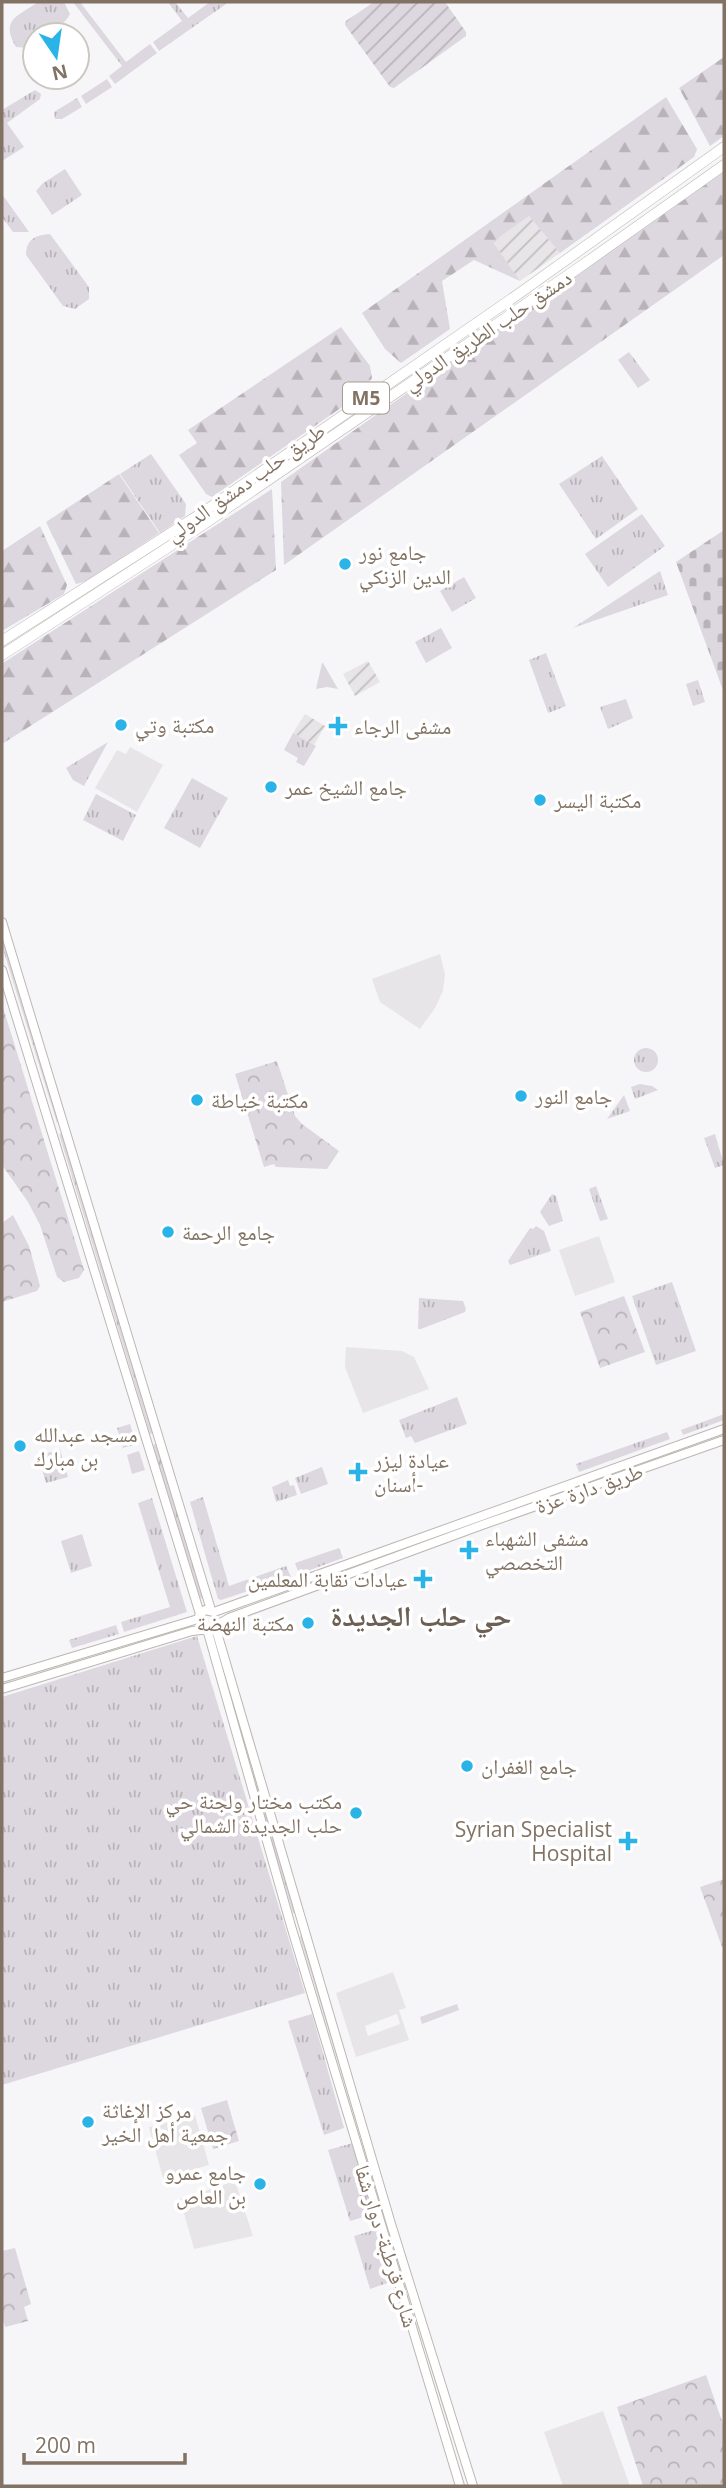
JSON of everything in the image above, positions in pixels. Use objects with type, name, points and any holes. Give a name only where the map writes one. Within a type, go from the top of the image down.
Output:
[{"type":"highway","name":"طريق حلب دمشق الدولي","points":[[2,641],[202,513],[517,295],[724,147]]},
{"type":"highway","name":"دمشق حلب الطريق الدولي","points":[[2,655],[201,526],[577,270],[724,164]]},
{"type":"main road","points":[[2,922],[213,1611],[218,1619],[211,1627]]},
{"type":"main road","points":[[2,970],[148,1441],[199,1617],[211,1627],[473,2486]]},
{"type":"main road","points":[[50,1130],[64,1126]]},
{"type":"main road","points":[[2,1678],[199,1617],[205,1610],[213,1611],[591,1483],[724,1429]]},
{"type":"main road","points":[[148,1441],[160,1437]]},
{"type":"main road","name":"طريق دارة عزة","points":[[2,1689],[211,1627],[591,1483],[724,1440]]},
{"type":"main road","name":"شارع قرطبة- دوار شفا","points":[[211,1627],[291,1926],[460,2486]]},
{"type":"main road","points":[[291,1926],[302,1923]]},
{"type":"main road","points":[[364,2172],[375,2169]]},
{"type":"main road","points":[[442,2428],[454,2424]]},
{"type":"shaded area","points":[[529,216],[560,253],[520,281],[493,242]]},
{"type":"shaded area","points":[[368,661],[380,682],[355,696],[343,674]]},
{"type":"shaded area","points":[[305,714],[325,726],[314,745],[293,733]]},
{"type":"shaded area","points":[[130,747],[163,765],[137,812],[95,788],[117,750],[126,754]]},
{"type":"shaded area","points":[[440,954],[445,974],[443,991],[420,1029],[380,1002],[372,979]]},
{"type":"shaded area","points":[[599,1236],[615,1282],[575,1296],[559,1250]]},
{"type":"shaded area","points":[[346,1347],[402,1351],[414,1357],[429,1389],[363,1413],[345,1367]]},
{"type":"shaded area","points":[[393,1972],[406,2008],[399,2010],[409,2040],[356,2057],[336,1993]],"holes":[[[397,2014],[400,2024],[368,2036],[365,2026]]]},
{"type":"shaded area","points":[[195,2115],[209,2165],[163,2178],[149,2127]]},
{"type":"shaded area","points":[[235,2181],[253,2236],[194,2249],[180,2199]]},
{"type":"shaded area","points":[[603,2411],[630,2486],[563,2486],[544,2432]]},
{"type":"green space","points":[[38,2],[64,2],[70,14],[65,21],[21,21],[21,47],[16,47],[10,30],[10,24],[18,15]]},
{"type":"green space","points":[[73,2],[80,2],[126,62],[150,44],[157,53],[115,84],[109,76],[122,66],[91,26],[91,21],[88,21]]},
{"type":"green space","points":[[168,2],[175,2],[188,18],[210,2],[229,2],[159,51],[153,42],[182,21]]},
{"type":"green space","points":[[374,2],[445,2],[466,32],[466,36],[394,88],[390,87],[345,25],[346,21]]},
{"type":"green space","points":[[724,57],[724,136],[710,146],[679,88]]},
{"type":"green space","points":[[107,79],[112,87],[86,104],[81,96]]},
{"type":"green space","points":[[33,91],[41,94],[40,99],[7,123],[24,147],[2,161],[2,110]]},
{"type":"green space","points":[[666,97],[697,149],[694,157],[560,253],[529,216],[493,242],[520,281],[474,260],[442,281],[450,329],[401,363],[385,349],[362,313]]},
{"type":"green space","points":[[77,98],[82,107],[62,119],[55,119],[54,112]]},
{"type":"green space","points":[[65,169],[82,195],[52,215],[36,191],[43,183]]},
{"type":"green space","points":[[724,169],[724,255],[284,565],[281,482]]},
{"type":"green space","points":[[2,194],[29,232],[13,232],[2,217]]},
{"type":"green space","points":[[50,234],[89,287],[89,299],[75,309],[63,306],[26,255],[28,245],[33,239]]},
{"type":"green space","points":[[341,327],[370,366],[372,378],[364,392],[212,497],[206,494],[179,455],[197,443],[188,430]]},
{"type":"green space","points":[[629,352],[650,380],[638,388],[618,360]]},
{"type":"green space","points":[[151,454],[186,504],[185,516],[160,533],[120,474]]},
{"type":"green space","points":[[602,456],[638,509],[596,539],[559,484]]},
{"type":"green space","points":[[119,474],[159,533],[87,581],[76,584],[46,522]]},
{"type":"green space","points":[[272,489],[276,570],[2,744],[3,663]]},
{"type":"green space","points":[[642,514],[665,546],[608,587],[585,554]]},
{"type":"green space","points":[[40,526],[67,585],[64,594],[2,631],[2,551]]},
{"type":"green space","points":[[724,530],[724,693],[676,562]]},
{"type":"green space","points":[[660,571],[668,595],[573,628]]},
{"type":"green space","points":[[464,577],[476,598],[452,612],[440,591]]},
{"type":"green space","points":[[441,628],[452,648],[426,663],[415,642]]},
{"type":"green space","points":[[546,653],[566,706],[548,713],[529,660]]},
{"type":"green space","points":[[323,663],[338,689],[316,689]]},
{"type":"green space","points":[[698,680],[705,702],[693,706],[686,684]]},
{"type":"green space","points":[[626,699],[633,718],[608,729],[600,707]]},
{"type":"green space","points":[[293,733],[316,746],[304,766],[296,762],[298,758],[284,750]]},
{"type":"green space","points":[[108,742],[84,786],[73,780],[66,768]]},
{"type":"green space","points":[[192,778],[228,798],[200,848],[164,828]]},
{"type":"green space","points":[[96,794],[136,815],[123,841],[83,820]]},
{"type":"green space","points":[[2,933],[59,1121],[57,1123],[2,946]]},
{"type":"green space","points":[[2,1004],[84,1270],[79,1278],[64,1282],[57,1277],[40,1225],[28,1202],[2,1165]]},
{"type":"green space","points":[[646,1048],[657,1055],[658,1060],[651,1071],[646,1072],[635,1065],[634,1060],[641,1049]]},
{"type":"green space","points":[[277,1061],[295,1116],[339,1151],[327,1169],[276,1167],[274,1164],[264,1167],[235,1074]]},
{"type":"green space","points":[[640,1084],[658,1090],[635,1099],[631,1087]]},
{"type":"green space","points":[[624,1095],[630,1111],[607,1119]]},
{"type":"green space","points":[[63,1133],[154,1433],[150,1434],[59,1134]]},
{"type":"green space","points":[[715,1134],[724,1165],[715,1168],[704,1138]]},
{"type":"green space","points":[[596,1186],[608,1219],[600,1221],[589,1189]]},
{"type":"green space","points":[[552,1194],[556,1196],[563,1221],[549,1226],[540,1212]]},
{"type":"green space","points":[[13,1215],[29,1246],[40,1286],[37,1291],[2,1302],[2,1223]]},
{"type":"green space","points":[[536,1226],[544,1231],[551,1251],[510,1265],[508,1261],[530,1228]]},
{"type":"green space","points":[[672,1282],[696,1351],[656,1365],[632,1296]]},
{"type":"green space","points":[[624,1296],[645,1352],[600,1368],[580,1312]]},
{"type":"green space","points":[[419,1298],[463,1301],[466,1309],[465,1312],[418,1329]]},
{"type":"green space","points":[[457,1397],[467,1424],[415,1443],[411,1436],[406,1438],[399,1420]]},
{"type":"green space","points":[[724,1414],[724,1420],[683,1435],[681,1430]]},
{"type":"green space","points":[[130,1424],[136,1444],[123,1448],[117,1428]]},
{"type":"green space","points":[[667,1432],[670,1439],[579,1472],[576,1464]]},
{"type":"green space","points":[[157,1443],[203,1599],[200,1598],[153,1445]]},
{"type":"green space","points":[[60,1449],[68,1477],[46,1483],[38,1456]]},
{"type":"green space","points":[[139,1451],[145,1470],[132,1474],[127,1455]]},
{"type":"green space","points":[[322,1467],[328,1484],[301,1494],[295,1478]]},
{"type":"green space","points":[[288,1480],[290,1486],[294,1485],[297,1495],[276,1502],[272,1487]]},
{"type":"green space","points":[[203,1497],[229,1586],[286,1566],[291,1577],[218,1599],[190,1502]]},
{"type":"green space","points":[[152,1498],[187,1612],[124,1632],[121,1622],[170,1607],[138,1503]]},
{"type":"green space","points":[[82,1534],[92,1566],[71,1573],[61,1541]]},
{"type":"green space","points":[[339,1548],[343,1558],[299,1574],[295,1563]]},
{"type":"green space","points":[[116,1625],[119,1634],[72,1648],[69,1640]]},
{"type":"green space","points":[[214,1634],[296,1914],[293,1913],[210,1636]]},
{"type":"green space","points":[[197,1636],[305,1993],[2,2085],[2,1697]]},
{"type":"green space","points":[[724,1879],[724,1946],[722,1947],[700,1887]]},
{"type":"green space","points":[[301,1934],[304,1935],[451,2423],[447,2421]]},
{"type":"green space","points":[[457,2004],[459,2010],[422,2024],[420,2017]]},
{"type":"green space","points":[[312,2014],[344,2128],[324,2135],[288,2021]]},
{"type":"green space","points":[[227,2100],[239,2141],[213,2149],[201,2108]]},
{"type":"green space","points":[[353,2143],[374,2214],[350,2221],[328,2150]]},
{"type":"green space","points":[[378,2229],[393,2281],[370,2289],[354,2236]]},
{"type":"green space","points":[[15,2248],[31,2304],[24,2307],[28,2321],[5,2327],[2,2316],[2,2251]]},
{"type":"green space","points":[[706,2375],[724,2427],[724,2486],[643,2486],[617,2407]]},
{"type":"place","name":"جامع نور الدين الزنكي","points":[[345,564]]},
{"type":"place","name":"مكتبة وتي","points":[[121,725]]},
{"type":"place","name":"مشفى الرجاء","points":[[338,726]]},
{"type":"place","name":"جامع الشيخ عمر","points":[[271,787]]},
{"type":"place","name":"مكتبة اليسر","points":[[540,800]]},
{"type":"place","name":"جامع النور","points":[[521,1096]]},
{"type":"place","name":"مكتبة خياطة","points":[[197,1100]]},
{"type":"place","name":"جامع الرحمة","points":[[168,1232]]},
{"type":"place","name":"مسجد عبدالله بن مبارك","points":[[20,1446]]},
{"type":"place","name":"عيادة ليزر أسنان-","points":[[358,1472]]},
{"type":"place","name":"مشفى الشهباء التخصصي","points":[[469,1550]]},
{"type":"place","name":"عيادات نقابة المعلمين","points":[[423,1579]]},
{"type":"place","name":"مكتبة النهضة","points":[[308,1623]]},
{"type":"place","name":"جامع الغفران","points":[[467,1766]]},
{"type":"place","name":"مكتب مختار ولجنة حي حلب الجديدة الشمالي","points":[[356,1813]]},
{"type":"place","name":"Syrian Specialist Hospital","points":[[628,1841]]},
{"type":"place","name":"مركز الإغاثة جمعية أهل الخير","points":[[88,2122]]},
{"type":"place","name":"جامع عمرو بن العاص","points":[[260,2184]]},
{"type":"district","name":"حي حلب الجديدة","points":[[421,1615]]}]
